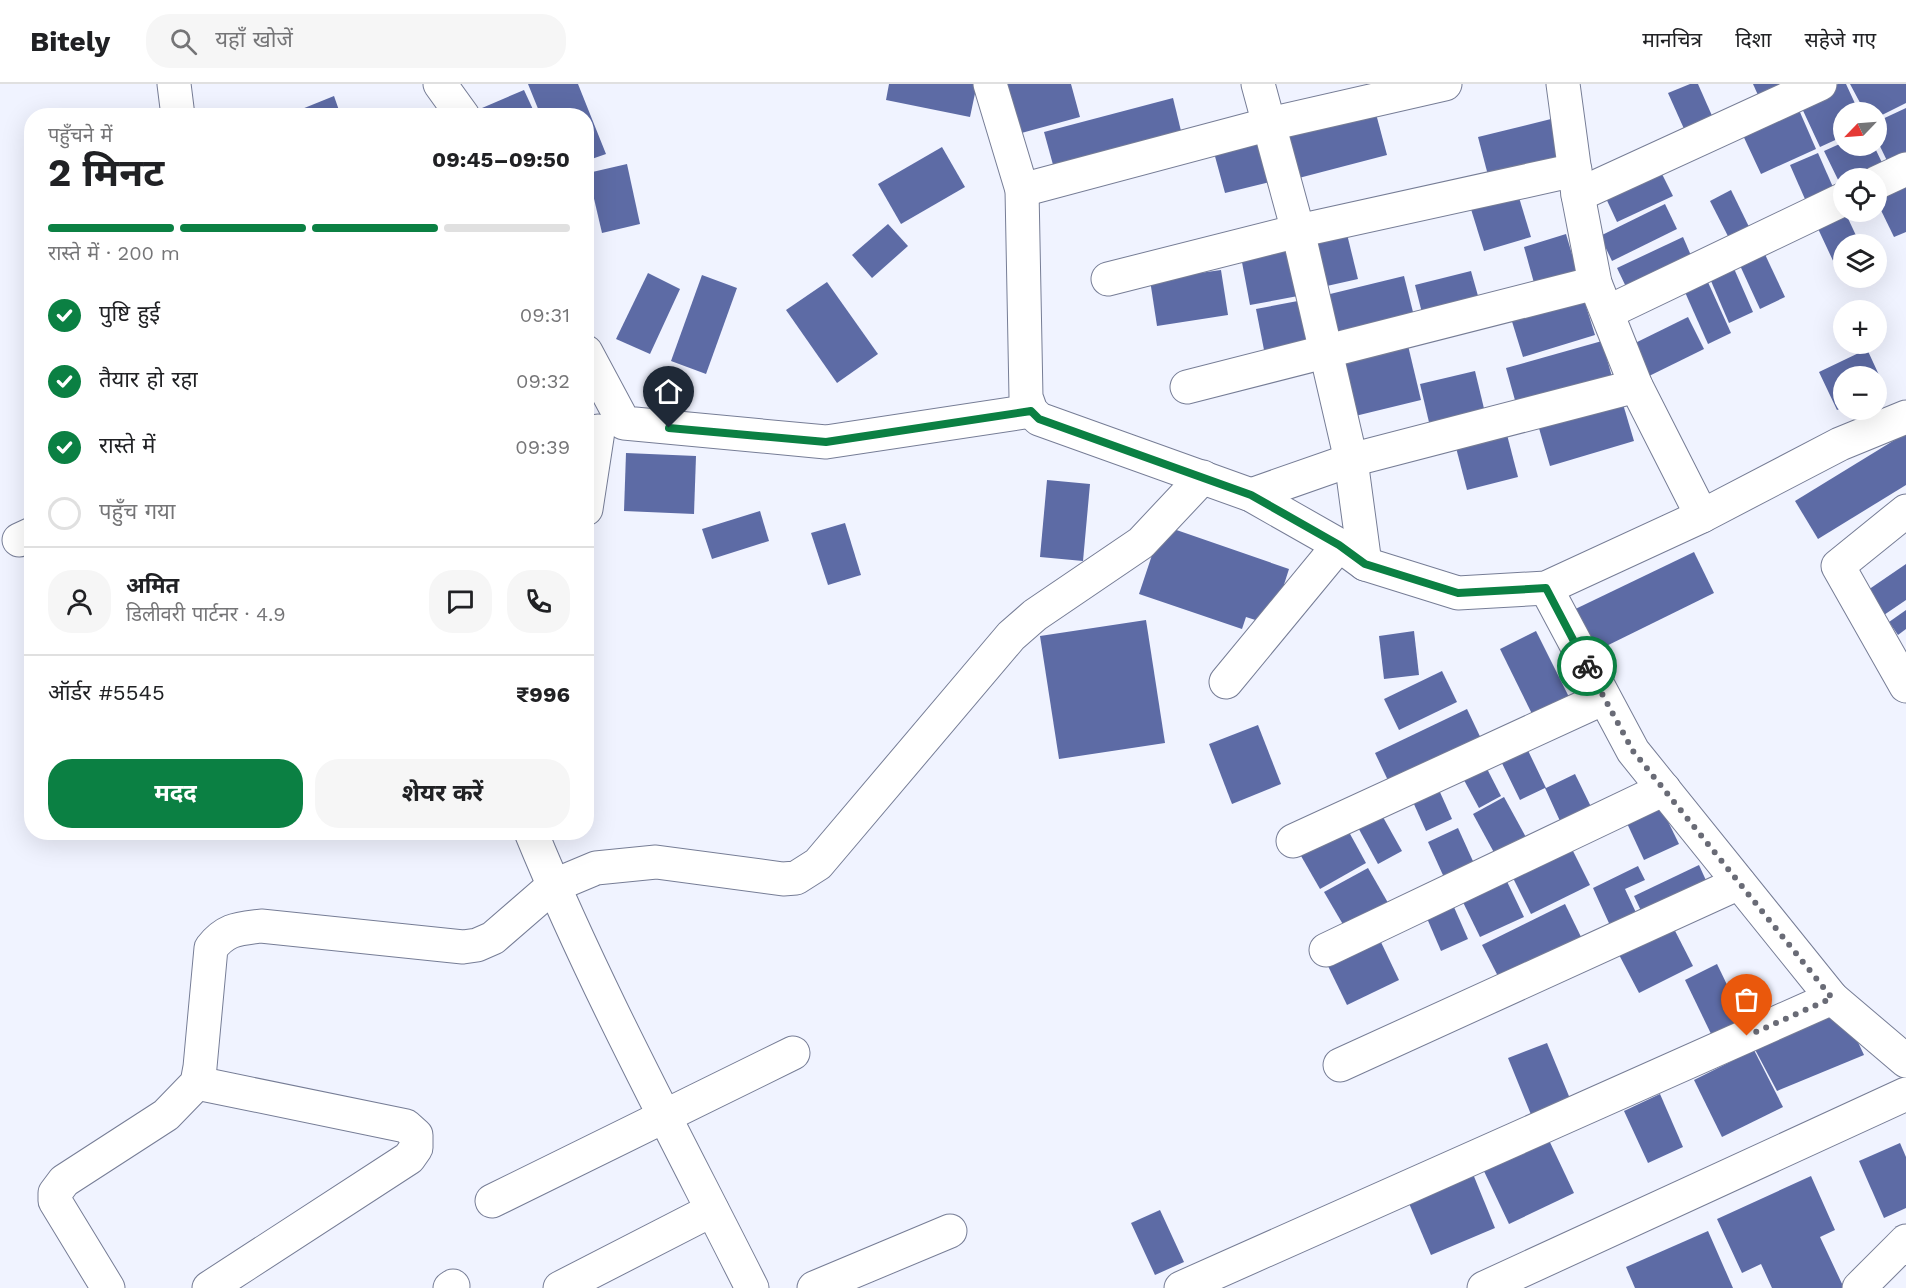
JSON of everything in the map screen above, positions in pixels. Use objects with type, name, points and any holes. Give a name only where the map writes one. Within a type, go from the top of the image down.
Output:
[{"type":"street","points":[[174,84],[177,108]]},
{"type":"street","points":[[440,84],[457,108]]},
{"type":"street","points":[[990,84],[1022,190],[1026,398],[1031,411],[1039,419],[1251,495],[1339,545],[1365,564],[1458,593],[1546,588],[1702,516],[1840,444],[1906,417]]},
{"type":"street","points":[[1258,84],[1298,231],[1351,460],[1365,564]]},
{"type":"street","points":[[1022,190],[1270,124],[1445,84]]},
{"type":"street","points":[[1563,84],[1576,183],[1594,283],[1608,312],[1636,386],[1702,516]]},
{"type":"street","points":[[1108,279],[1298,231],[1576,183],[1820,84]]},
{"type":"street","points":[[1887,178],[1906,169]]},
{"type":"street","points":[[1608,312],[1833,204]]},
{"type":"street","points":[[1187,387],[1594,283]]},
{"type":"street","points":[[1251,495],[1351,460],[1636,386]]},
{"type":"street","points":[[594,389],[603,430],[594,472]]},
{"type":"street","points":[[603,430],[826,442],[1031,411]]},
{"type":"street","points":[[108,1288],[55,1201],[55,1192],[64,1181],[166,1114],[196,1083],[200,1067],[211,948],[221,936],[236,929],[261,926],[463,947],[477,945],[493,938],[553,886],[596,868],[656,862],[783,879],[807,872],[818,864],[1011,636],[1035,615],[1141,543],[1203,477]]},
{"type":"street","points":[[1904,678],[1838,566],[1906,512]]},
{"type":"street","points":[[1226,682],[1339,545]]},
{"type":"street","points":[[1546,588],[1633,751],[1832,998],[1906,1061]]},
{"type":"street","points":[[1293,841],[1604,698]]},
{"type":"street","points":[[1326,950],[1664,789]]},
{"type":"street","points":[[534,840],[553,886],[752,1288]]},
{"type":"street","points":[[1341,1065],[1739,882]]},
{"type":"street","points":[[1181,1288],[1832,998]]},
{"type":"street","points":[[492,1201],[664,1114],[793,1053]]},
{"type":"street","points":[[196,1083],[406,1126],[416,1135],[416,1148],[409,1158],[209,1288]]},
{"type":"street","points":[[1484,1288],[1906,1094]]},
{"type":"street","points":[[560,1288],[712,1210]]},
{"type":"street","points":[[814,1288],[950,1231]]},
{"type":"street","points":[[1859,1288],[1906,1241]]},
{"type":"building","points":[[528,84],[578,84],[588,108],[538,108]]},
{"type":"building","points":[[889,84],[977,84],[970,117],[886,100]]},
{"type":"building","points":[[998,84],[1071,84],[1080,117],[1011,136]]},
{"type":"building","points":[[1690,84],[1698,84],[1717,127],[1689,140],[1668,93]]},
{"type":"building","points":[[1753,84],[1810,84],[1762,104]]},
{"type":"building","points":[[1838,84],[1846,84],[1854,102],[1833,102],[1833,141],[1820,147],[1799,102]]},
{"type":"building","points":[[1850,84],[1906,84],[1906,103],[1887,112],[1887,102],[1860,102]]},
{"type":"building","points":[[524,90],[532,108],[482,108]]},
{"type":"building","points":[[334,96],[338,108],[304,108]]},
{"type":"building","points":[[1173,98],[1183,139],[1055,172],[1044,132]]},
{"type":"building","points":[[1796,103],[1816,149],[1761,174],[1740,129]]},
{"type":"building","points":[[1906,108],[1906,162],[1891,169],[1885,156],[1887,156],[1887,117]]},
{"type":"building","points":[[1375,110],[1387,155],[1295,179],[1283,134]]},
{"type":"building","points":[[1551,119],[1562,164],[1490,183],[1478,137]]},
{"type":"building","points":[[594,124],[606,154],[594,158]]},
{"type":"building","points":[[1262,136],[1274,181],[1225,193],[1213,149]]},
{"type":"building","points":[[942,147],[965,187],[901,224],[878,184]]},
{"type":"building","points":[[1833,147],[1833,156],[1879,156],[1885,168],[1833,169],[1824,151]]},
{"type":"building","points":[[1818,153],[1833,187],[1833,195],[1808,206],[1790,165]]},
{"type":"building","points":[[627,164],[640,224],[602,233],[594,199],[594,172]]},
{"type":"building","points":[[1659,168],[1673,196],[1617,222],[1604,194]]},
{"type":"building","points":[[1906,178],[1906,232],[1894,237],[1887,222],[1887,187]]},
{"type":"building","points":[[1731,190],[1753,235],[1732,244],[1710,201]]},
{"type":"building","points":[[1517,191],[1531,237],[1484,251],[1470,206]]},
{"type":"building","points":[[1665,204],[1677,229],[1612,261],[1600,236]]},
{"type":"building","points":[[1833,214],[1833,222],[1850,222],[1855,234],[1833,234],[1833,261],[1813,218]]},
{"type":"building","points":[[888,224],[908,246],[872,278],[852,255]]},
{"type":"building","points":[[1346,230],[1358,279],[1318,288],[1306,240]]},
{"type":"building","points":[[1566,234],[1579,278],[1536,290],[1524,247]]},
{"type":"building","points":[[1683,237],[1693,260],[1628,291],[1617,268]]},
{"type":"building","points":[[1289,248],[1298,296],[1250,305],[1241,257]]},
{"type":"building","points":[[1762,248],[1785,297],[1760,309],[1737,259]]},
{"type":"building","points":[[1732,264],[1753,312],[1729,323],[1708,274]]},
{"type":"building","points":[[1221,270],[1228,315],[1157,326],[1150,280]]},
{"type":"building","points":[[1471,271],[1480,303],[1423,317],[1415,285]]},
{"type":"building","points":[[648,273],[680,289],[650,354],[616,339]]},
{"type":"building","points":[[702,275],[737,288],[706,374],[671,361]]},
{"type":"building","points":[[1404,276],[1414,316],[1335,335],[1326,295]]},
{"type":"building","points":[[1707,280],[1731,333],[1708,344],[1684,290]]},
{"type":"building","points":[[827,282],[878,354],[837,383],[786,310]]},
{"type":"building","points":[[1581,290],[1595,335],[1523,357],[1509,312]]},
{"type":"building","points":[[1303,300],[1313,345],[1265,355],[1256,309]]},
{"type":"building","points":[[1688,317],[1704,349],[1643,379],[1627,347]]},
{"type":"building","points":[[1406,337],[1421,400],[1351,417],[1335,355]]},
{"type":"building","points":[[1602,341],[1614,384],[1518,411],[1506,368]]},
{"type":"building","points":[[1857,354],[1869,354],[1875,366],[1833,366],[1833,402],[1819,372]]},
{"type":"building","points":[[1475,371],[1487,421],[1432,435],[1420,384]]},
{"type":"building","points":[[1620,394],[1634,441],[1550,466],[1536,418]]},
{"type":"building","points":[[1505,427],[1518,477],[1467,490],[1454,440]]},
{"type":"building","points":[[1906,433],[1906,485],[1818,539],[1795,501]]},
{"type":"building","points":[[626,453],[696,456],[694,514],[624,511]]},
{"type":"building","points":[[1047,480],[1090,484],[1083,561],[1040,557]]},
{"type":"building","points":[[760,511],[769,541],[712,559],[702,529]]},
{"type":"building","points":[[845,523],[861,575],[828,585],[811,533]]},
{"type":"building","points":[[1162,525],[1289,569],[1271,625],[1246,617],[1242,629],[1139,594]]},
{"type":"building","points":[[1694,552],[1714,593],[1586,656],[1565,614]]},
{"type":"building","points":[[1906,564],[1906,600],[1881,617],[1865,592]]},
{"type":"building","points":[[1906,610],[1906,629],[1898,635],[1889,622]]},
{"type":"building","points":[[1146,620],[1165,743],[1059,759],[1040,636]]},
{"type":"building","points":[[1414,631],[1419,675],[1384,679],[1379,636]]},
{"type":"building","points":[[1536,631],[1573,705],[1536,722],[1500,649]]},
{"type":"building","points":[[1442,671],[1457,702],[1399,730],[1384,699]]},
{"type":"building","points":[[1467,709],[1485,747],[1393,791],[1375,753]]},
{"type":"building","points":[[1258,725],[1281,784],[1232,804],[1209,744]]},
{"type":"building","points":[[1522,738],[1546,788],[1575,774],[1596,817],[1565,832],[1545,788],[1520,800],[1496,751]]},
{"type":"building","points":[[1481,757],[1501,796],[1479,808],[1458,769]]},
{"type":"building","points":[[1435,781],[1452,819],[1426,831],[1409,793]]},
{"type":"building","points":[[1504,797],[1528,841],[1497,858],[1473,814]]},
{"type":"building","points":[[1659,803],[1679,844],[1644,860],[1625,819]]},
{"type":"building","points":[[1379,810],[1402,851],[1378,864],[1355,822]]},
{"type":"building","points":[[1344,823],[1366,863],[1320,889],[1297,849]]},
{"type":"building","points":[[1458,828],[1477,870],[1447,884],[1428,842]]},
{"type":"building","points":[[1567,839],[1590,885],[1531,914],[1508,868]]},
{"type":"building","points":[[1699,865],[1709,887],[1644,917],[1634,896]]},
{"type":"building","points":[[1638,866],[1645,880],[1625,889],[1639,919],[1613,932],[1593,888]]},
{"type":"building","points":[[1368,868],[1391,908],[1348,933],[1324,892]]},
{"type":"building","points":[[1502,871],[1524,917],[1480,937],[1458,892]]},
{"type":"building","points":[[1450,898],[1468,939],[1441,951],[1423,909]]},
{"type":"building","points":[[1565,904],[1585,945],[1503,986],[1482,945]]},
{"type":"building","points":[[1670,921],[1693,966],[1639,993],[1616,949]]},
{"type":"building","points":[[1379,938],[1399,980],[1347,1005],[1327,964]]},
{"type":"building","points":[[1717,964],[1746,1024],[1714,1040],[1685,980]]},
{"type":"building","points":[[1843,1010],[1864,1055],[1777,1091],[1751,1042]]},
{"type":"building","points":[[1547,1043],[1571,1101],[1532,1117],[1508,1058]]},
{"type":"building","points":[[1754,1050],[1783,1107],[1722,1137],[1694,1080]]},
{"type":"building","points":[[1660,1094],[1683,1147],[1648,1163],[1624,1111]]},
{"type":"building","points":[[1547,1136],[1574,1193],[1509,1224],[1482,1167]]},
{"type":"building","points":[[1900,1143],[1906,1157],[1906,1208],[1884,1218],[1859,1161]]},
{"type":"building","points":[[1473,1174],[1495,1228],[1431,1255],[1408,1201]]},
{"type":"building","points":[[1811,1176],[1835,1230],[1820,1237],[1844,1288],[1772,1288],[1761,1264],[1742,1273],[1717,1219]]},
{"type":"building","points":[[1160,1210],[1184,1262],[1155,1275],[1131,1223]]},
{"type":"building","points":[[1708,1231],[1733,1288],[1635,1288],[1626,1267]]},
{"type":"way so far","points":[[1587,666],[1633,751],[1832,998],[1747,1036]]},
{"type":"route","points":[[669,428],[826,442],[1031,411],[1039,419],[1251,495],[1339,545],[1365,564],[1458,593],[1546,588],[1587,666]]}]
